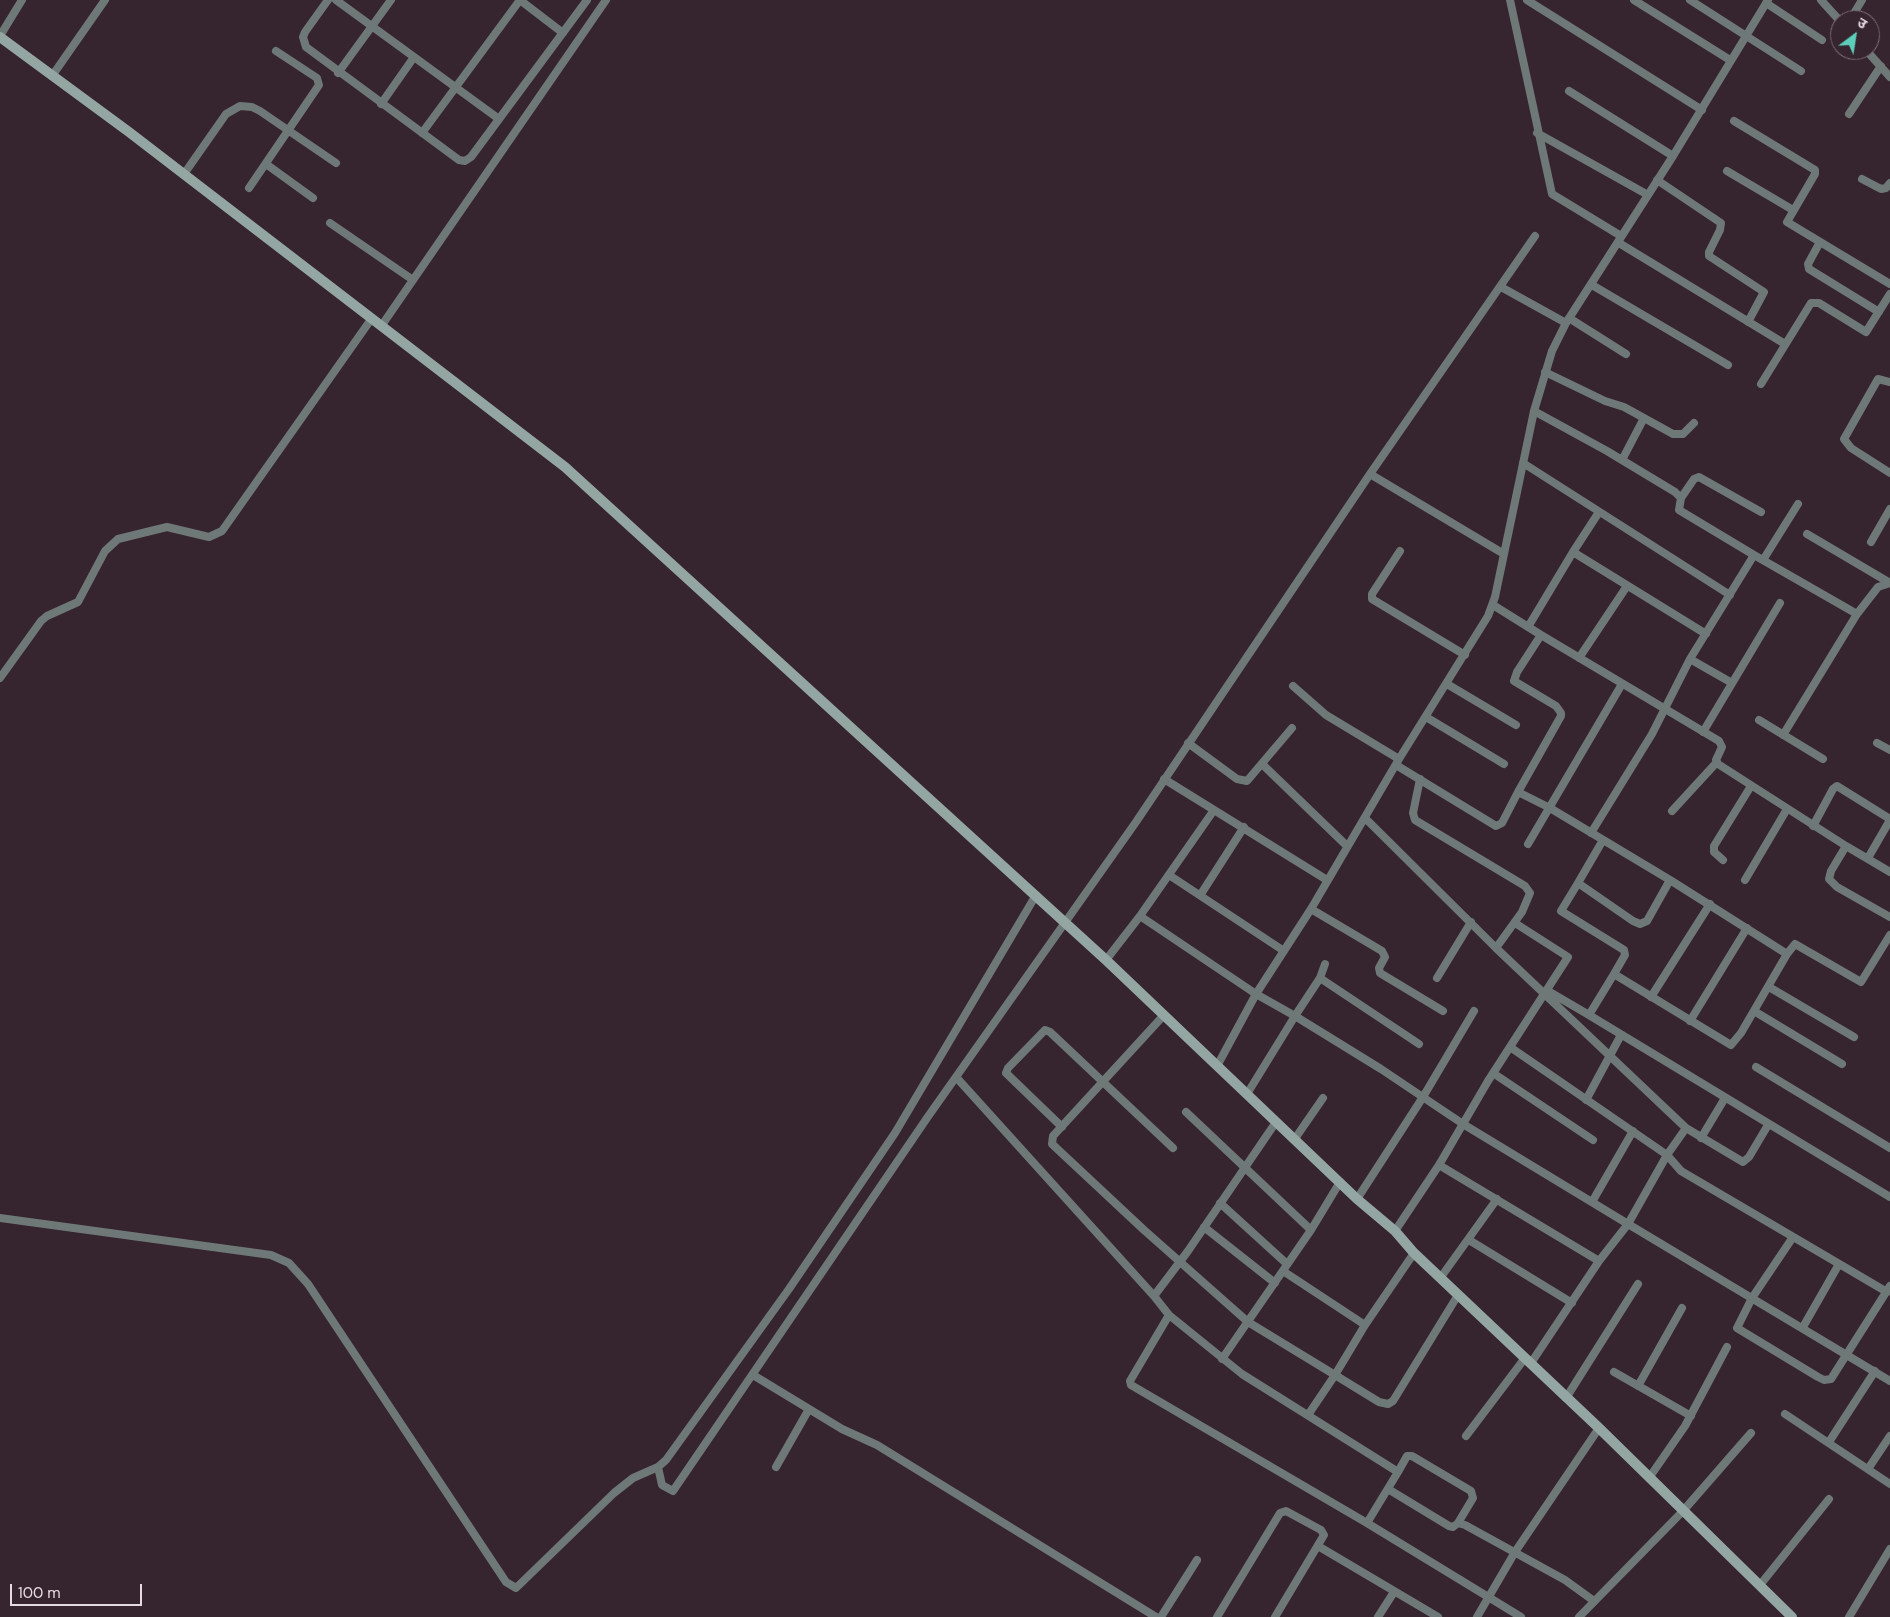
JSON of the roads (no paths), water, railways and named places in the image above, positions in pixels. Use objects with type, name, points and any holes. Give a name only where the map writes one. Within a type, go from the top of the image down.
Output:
[{"type":"street","points":[[22,0],[0,37],[184,174],[565,467],[907,780],[1066,922],[1294,1140],[1357,1199],[1395,1231],[1414,1253],[1442,1277],[1458,1295],[1599,1428],[1792,1617]]},
{"type":"street","points":[[52,76],[105,0]]},
{"type":"street","points":[[328,0],[305,32],[303,42],[311,53],[459,160],[465,161],[471,157],[587,0]]},
{"type":"street","points":[[336,0],[499,119]]},
{"type":"street","points":[[338,72],[391,0]]},
{"type":"street","points":[[422,133],[520,0],[563,32]]},
{"type":"street","points":[[382,325],[606,0]]},
{"type":"street","points":[[1510,0],[1537,133],[1552,194],[1620,240],[1784,344]]},
{"type":"street","points":[[1527,0],[1702,110]]},
{"type":"street","points":[[1634,0],[1730,60]]},
{"type":"street","points":[[1690,0],[1801,71]]},
{"type":"street","points":[[1821,0],[1830,10]]},
{"type":"street","points":[[1217,1066],[1256,994],[1311,909],[1493,604],[1534,411],[1545,372],[1568,321],[1702,110],[1730,60],[1767,2],[1822,40]]},
{"type":"street","points":[[250,188],[320,82],[317,78],[276,51]]},
{"type":"street","points":[[381,104],[414,57]]},
{"type":"street","points":[[1875,60],[1890,76]]},
{"type":"street","points":[[1849,114],[1881,66]]},
{"type":"street","points":[[1569,91],[1673,156]]},
{"type":"street","points":[[184,174],[226,114],[233,109],[252,107],[336,163]]},
{"type":"street","points":[[1734,121],[1815,170],[1815,174],[1792,210],[1787,222],[1890,284]]},
{"type":"street","points":[[1537,133],[1648,195]]},
{"type":"street","points":[[266,164],[313,198]]},
{"type":"street","points":[[1727,171],[1792,210]]},
{"type":"street","points":[[1862,179],[1881,189],[1886,188],[1890,183]]},
{"type":"street","points":[[1657,180],[1721,223],[1709,256],[1764,292],[1748,322]]},
{"type":"street","points":[[330,223],[413,280]]},
{"type":"street","points":[[658,1467],[662,1485],[673,1492],[1535,236]]},
{"type":"street","points":[[1820,242],[1808,264],[1809,269],[1879,312]]},
{"type":"street","points":[[1592,285],[1728,365]]},
{"type":"street","points":[[1500,287],[1568,321],[1626,354]]},
{"type":"street","points":[[1761,384],[1811,303],[1819,303],[1864,332],[1868,330],[1890,294]]},
{"type":"street","points":[[0,678],[41,621],[47,616],[78,602],[105,551],[118,539],[168,527],[209,537],[222,532],[372,318]]},
{"type":"street","points":[[1545,372],[1605,401],[1624,406],[1673,434],[1686,432],[1694,423]]},
{"type":"street","points":[[1890,382],[1878,379],[1844,439],[1851,448],[1890,473]]},
{"type":"street","points":[[1534,411],[1622,460],[1675,492],[1681,498]]},
{"type":"street","points":[[1622,460],[1644,418]]},
{"type":"street","points":[[1523,463],[1730,595]]},
{"type":"street","points":[[1370,474],[1504,554]]},
{"type":"street","points":[[1761,512],[1699,477],[1694,479],[1681,498],[1679,510],[1857,614]]},
{"type":"street","points":[[1764,560],[1798,504]]},
{"type":"street","points":[[1871,542],[1890,509]]},
{"type":"street","points":[[1528,627],[1599,512]]},
{"type":"street","points":[[1807,534],[1890,583]]},
{"type":"street","points":[[1400,551],[1372,594],[1372,599],[1464,655]]},
{"type":"street","points":[[1573,552],[1706,634]]},
{"type":"street","points":[[1591,833],[1652,734],[1690,659],[1754,555]]},
{"type":"street","points":[[1784,735],[1857,614],[1878,587],[1890,583]]},
{"type":"street","points":[[1579,658],[1627,586]]},
{"type":"street","points":[[1703,732],[1780,603]]},
{"type":"street","points":[[1493,604],[1722,744],[1717,762],[1672,811]]},
{"type":"street","points":[[1294,686],[1326,715],[1398,762],[1420,779],[1496,826],[1502,823],[1561,716],[1561,712],[1556,706],[1514,681],[1516,672],[1541,635]]},
{"type":"street","points":[[1690,659],[1732,683]]},
{"type":"street","points":[[1447,684],[1516,725]]},
{"type":"street","points":[[1528,844],[1622,684]]},
{"type":"street","points":[[1426,717],[1504,764]]},
{"type":"street","points":[[1759,720],[1823,759]]},
{"type":"street","points":[[1188,743],[1242,781],[1249,780],[1292,728]]},
{"type":"street","points":[[1877,742],[1890,750]]},
{"type":"street","points":[[1717,762],[1750,786],[1890,872]]},
{"type":"street","points":[[1262,764],[1347,846]]},
{"type":"street","points":[[1164,779],[1327,880]]},
{"type":"street","points":[[1420,779],[1412,813],[1415,820],[1528,889],[1530,898],[1515,923],[1496,948]]},
{"type":"street","points":[[1723,860],[1714,852],[1714,846],[1750,786]]},
{"type":"street","points":[[1813,826],[1833,789],[1837,786],[1890,820],[1868,858]]},
{"type":"street","points":[[1518,792],[1550,808],[1604,840],[1710,904],[1787,954]]},
{"type":"street","points":[[1745,880],[1787,809]]},
{"type":"street","points":[[1106,960],[1140,916],[1214,810]]},
{"type":"street","points":[[1365,818],[1496,948],[1547,993],[1608,1056],[1686,1128],[1743,1162],[1749,1157],[1768,1124]]},
{"type":"street","points":[[1201,894],[1244,827]]},
{"type":"street","points":[[1589,1015],[1625,954],[1624,950],[1561,911],[1604,840]]},
{"type":"street","points":[[1846,846],[1831,871],[1831,882],[1890,917]]},
{"type":"street","points":[[1169,875],[1201,894],[1284,950]]},
{"type":"street","points":[[1578,883],[1640,924],[1647,921],[1670,880]]},
{"type":"street","points":[[0,1218],[271,1255],[290,1263],[308,1284],[418,1452],[506,1582],[513,1588],[523,1583],[614,1493],[639,1475],[658,1467],[666,1460],[790,1289],[890,1141],[1036,895]]},
{"type":"street","points":[[1651,997],[1710,904]]},
{"type":"street","points":[[1311,909],[1382,951],[1385,957],[1378,968],[1380,973],[1443,1011]]},
{"type":"street","points":[[1140,916],[1256,994],[1295,1016],[1423,1096],[1463,1124],[1890,1381]]},
{"type":"street","points":[[1437,978],[1471,922]]},
{"type":"street","points":[[1395,1231],[1568,957],[1515,923]]},
{"type":"street","points":[[1690,1021],[1747,928]]},
{"type":"street","points":[[1614,974],[1731,1044],[1736,1041],[1787,954],[1795,944],[1861,982],[1890,935]]},
{"type":"street","points":[[1247,1094],[1320,978],[1325,964]]},
{"type":"street","points":[[1320,978],[1419,1044]]},
{"type":"street","points":[[1769,987],[1854,1037]]},
{"type":"street","points":[[1547,993],[1589,1015],[1890,1197]]},
{"type":"street","points":[[1357,1199],[1423,1096],[1474,1011]]},
{"type":"street","points":[[1754,1011],[1842,1064]]},
{"type":"street","points":[[1164,1015],[1051,1139],[1052,1144],[1248,1322],[1379,1402],[1388,1404],[1393,1401],[1458,1295]]},
{"type":"street","points":[[1062,1127],[1006,1073],[1008,1068],[1025,1049],[1046,1030],[1173,1148]]},
{"type":"street","points":[[1586,1100],[1621,1035]]},
{"type":"street","points":[[1510,1047],[1667,1155],[1681,1171],[1839,1264],[1888,1289],[1831,1379],[1824,1380],[1818,1377],[1737,1328],[1752,1298],[1793,1237]]},
{"type":"street","points":[[1756,1067],[1890,1148]]},
{"type":"street","points":[[1493,1073],[1593,1140]]},
{"type":"street","points":[[956,1077],[1169,1315],[1222,1359],[1398,1472]]},
{"type":"street","points":[[1294,1140],[1323,1098]]},
{"type":"street","points":[[1701,1138],[1725,1098]]},
{"type":"street","points":[[1186,1112],[1311,1230]]},
{"type":"street","points":[[1154,1296],[1180,1262],[1276,1122]]},
{"type":"street","points":[[1466,1436],[1528,1361],[1572,1303],[1599,1262],[1628,1224],[1667,1155],[1686,1128]]},
{"type":"street","points":[[1592,1202],[1633,1131]]},
{"type":"street","points":[[1438,1165],[1599,1262]]},
{"type":"street","points":[[1222,1359],[1311,1230],[1340,1182]]},
{"type":"street","points":[[1442,1277],[1496,1199]]},
{"type":"street","points":[[1220,1203],[1285,1268],[1365,1325]]},
{"type":"street","points":[[1204,1227],[1274,1283]]},
{"type":"street","points":[[1468,1240],[1572,1303]]},
{"type":"street","points":[[1308,1415],[1365,1325],[1414,1253]]},
{"type":"street","points":[[1803,1327],[1839,1264]]},
{"type":"street","points":[[1566,1398],[1638,1284]]},
{"type":"street","points":[[1638,1386],[1682,1308]]},
{"type":"street","points":[[1169,1315],[1130,1381],[1131,1385],[1368,1523],[1520,1617]]},
{"type":"street","points":[[1649,1478],[1691,1416],[1727,1346]]},
{"type":"street","points":[[1829,1442],[1875,1371]]},
{"type":"street","points":[[1614,1372],[1691,1416]]},
{"type":"street","points":[[753,1375],[856,1437],[883,1449],[1156,1617]]},
{"type":"street","points":[[776,1466],[809,1409]]},
{"type":"street","points":[[1785,1414],[1890,1484]]},
{"type":"street","points":[[1477,1617],[1515,1552],[1599,1428]]},
{"type":"street","points":[[1579,1617],[1683,1511],[1751,1433]]},
{"type":"street","points":[[1868,1469],[1890,1436]]},
{"type":"street","points":[[1368,1523],[1407,1456],[1412,1456],[1471,1490],[1473,1498],[1458,1523],[1453,1527],[1388,1489]]},
{"type":"street","points":[[1760,1585],[1829,1499]]},
{"type":"street","points":[[1217,1617],[1282,1512],[1292,1513],[1323,1531],[1324,1535],[1275,1617]]},
{"type":"street","points":[[1458,1523],[1465,1525],[1565,1580],[1594,1601]]},
{"type":"street","points":[[1318,1546],[1438,1617]]},
{"type":"street","points":[[1849,1617],[1887,1560],[1890,1549]]},
{"type":"street","points":[[1161,1617],[1197,1560]]},
{"type":"street","points":[[1378,1617],[1394,1592]]}]
